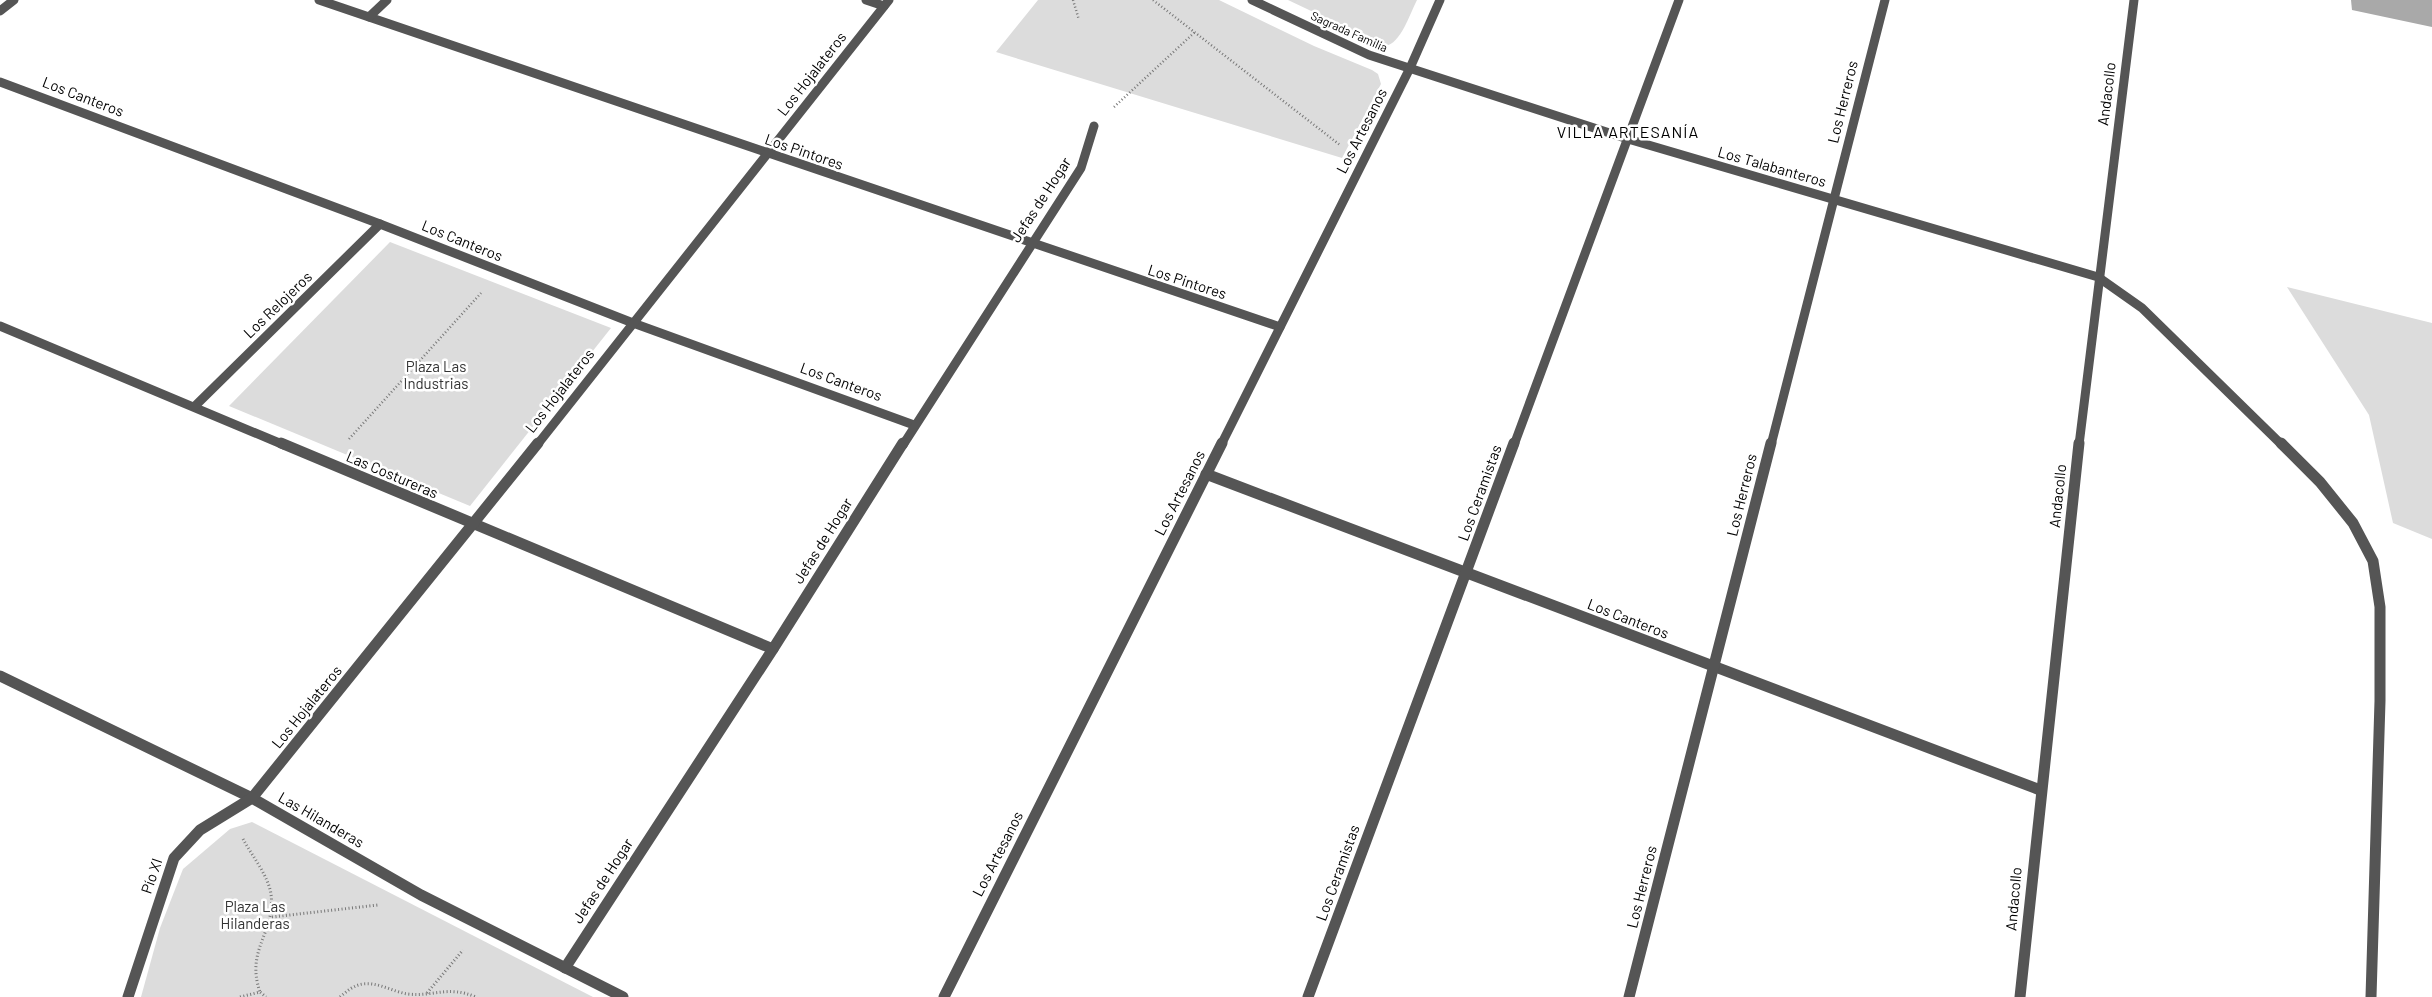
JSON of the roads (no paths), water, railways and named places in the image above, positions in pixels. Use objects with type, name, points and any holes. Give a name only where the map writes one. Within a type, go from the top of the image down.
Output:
[{"type":"street","points":[[0,11],[14,0]]},
{"type":"street","name":"Los Pintores","points":[[319,0],[1030,244],[1280,327]]},
{"type":"street","points":[[369,17],[387,0]]},
{"type":"street","points":[[866,0],[887,3]]},
{"type":"street","name":"Sagrada Familia","points":[[1252,0],[1368,55],[1410,68]]},
{"type":"street","name":"Los Artesanos","points":[[944,997],[1410,68],[1440,0]]},
{"type":"street","name":"Los Ceramistas","points":[[1308,997],[1679,0]]},
{"type":"street","name":"Los Herreros","points":[[1629,997],[1885,0]]},
{"type":"street","name":"Andacollo","points":[[2020,997],[2040,790],[2098,277],[2134,0]]},
{"type":"street","name":"Los Hojalateros","points":[[252,798],[473,525],[887,3]]},
{"type":"street","name":"Los Talabanteros","points":[[1410,68],[1628,139],[2098,277],[2142,308],[2320,482],[2353,523],[2373,561],[2380,607],[2380,701],[2371,997]]},
{"type":"street","name":"Los Canteros","points":[[0,82],[380,224],[633,323],[914,425]]},
{"type":"street","name":"Jefas de Hogar","points":[[565,968],[773,649],[914,425],[1081,168],[1088,151],[1094,126]]},
{"type":"street","name":"Los Relojeros","points":[[195,406],[380,224]]},
{"type":"street","name":"Las Costureras","points":[[0,326],[773,649]]},
{"type":"street","name":"Los Canteros","points":[[1206,474],[2040,790]]},
{"type":"street","name":"Las Hilanderas","points":[[0,676],[252,798],[422,895],[623,997]]},
{"type":"street","name":"Pío XI","points":[[128,997],[174,858],[200,830],[252,798]]},
{"type":"district","name":"VILLA ARTESANÍA","points":[[1628,132]]},
{"type":"park label","name":"Plaza Las Industrias","points":[[436,376]]},
{"type":"park label","name":"Plaza Las Hilanderas","points":[[255,916]]}]
